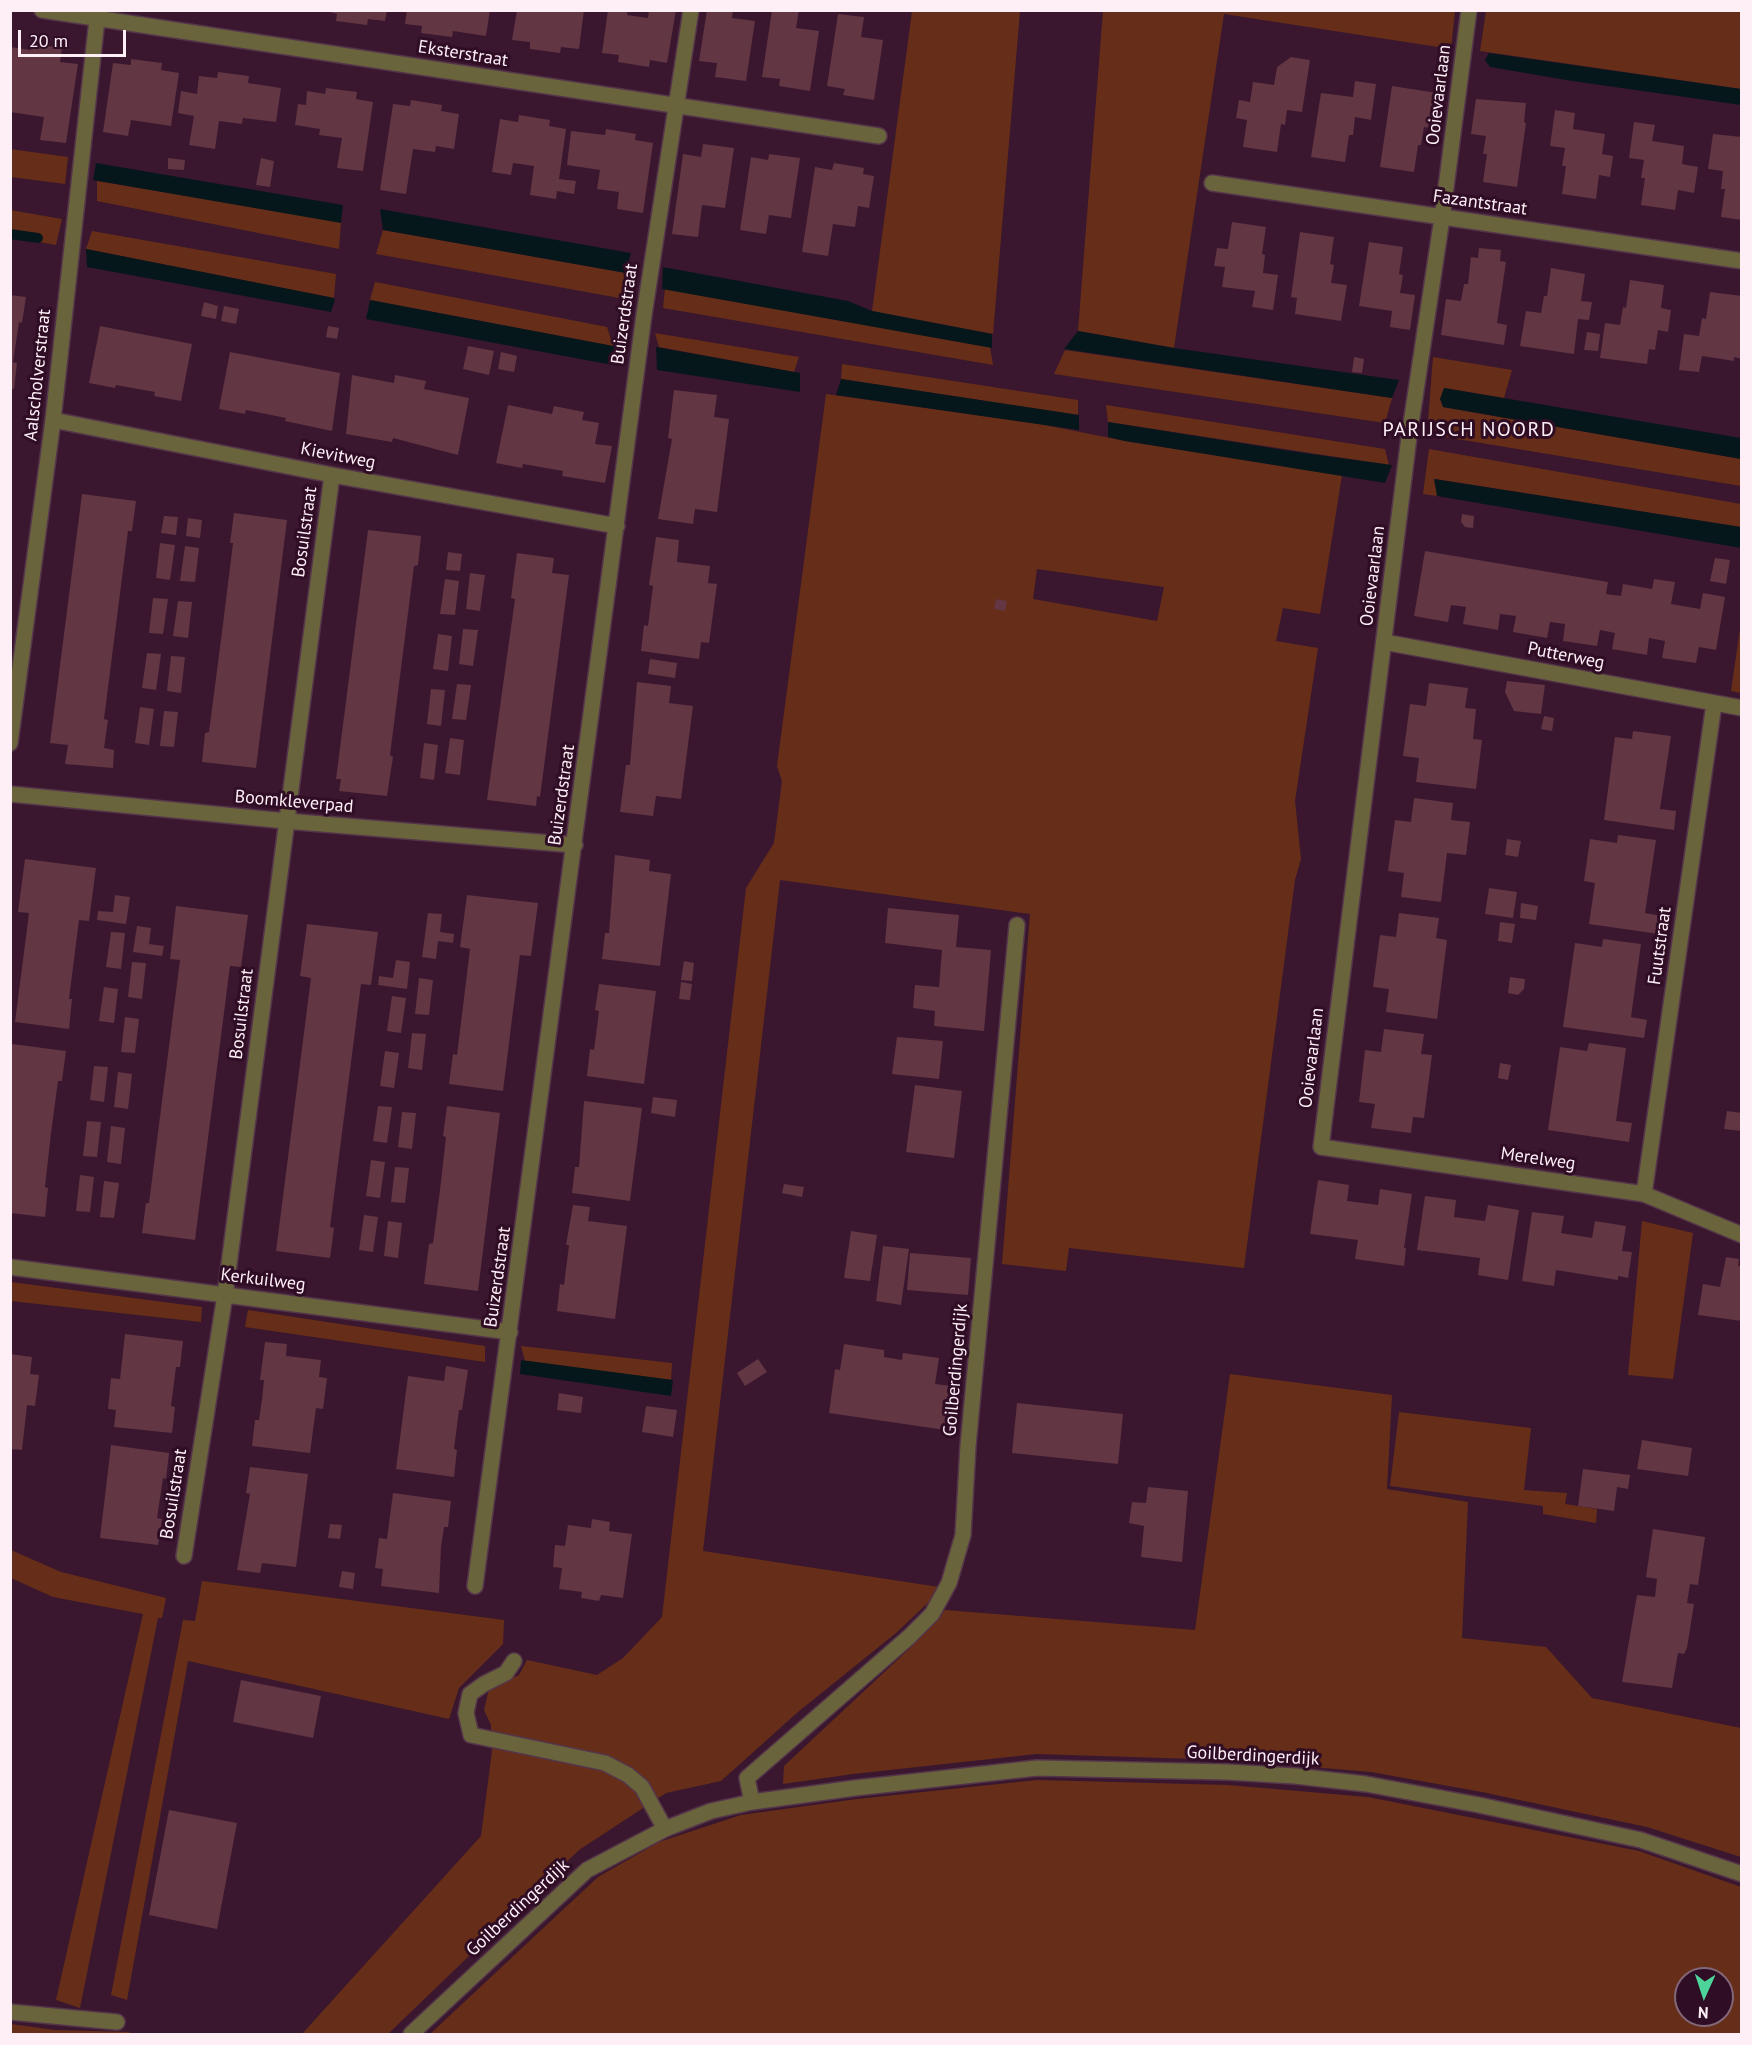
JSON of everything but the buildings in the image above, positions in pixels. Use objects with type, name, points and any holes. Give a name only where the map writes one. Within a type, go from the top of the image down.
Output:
[{"type":"street","name":"Eksterstraat","points":[[42,10],[98,14],[879,136]]},
{"type":"street","name":"Buizerdstraat","points":[[475,1586],[644,315],[691,10]]},
{"type":"street","name":"Ooievaarlaan","points":[[1321,1148],[1409,437],[1442,218],[1469,10]]},
{"type":"street","name":"Aalscholverstraat","points":[[10,743],[53,420],[98,14]]},
{"type":"street","name":"Fazantstraat","points":[[1212,183],[1742,261]]},
{"type":"street","name":"Kievitweg","points":[[53,420],[332,475],[617,526]]},
{"type":"street","name":"Bosuilstraat","points":[[184,1557],[225,1295],[332,475]]},
{"type":"street","name":"Putterweg","points":[[1384,642],[1742,708]]},
{"type":"street","name":"Fuutstraat","points":[[1644,1194],[1714,704]]},
{"type":"street","name":"Boomkleverpad","points":[[10,794],[286,821],[575,845]]},
{"type":"street","name":"Goilberdingerdijk","points":[[752,1802],[747,1778],[909,1637],[932,1614],[949,1583],[963,1535],[970,1422],[1017,925]]},
{"type":"street","name":"Merelweg","points":[[1321,1148],[1644,1194],[1742,1235]]},
{"type":"street","name":"Kerkuilweg","points":[[10,1267],[510,1332]]},
{"type":"street","points":[[514,1661],[506,1673],[484,1684],[470,1695],[466,1713],[471,1735],[605,1763],[628,1774],[642,1787],[665,1829]]},
{"type":"street","name":"Goilberdingerdijk","points":[[411,2034],[587,1870],[665,1829],[711,1811],[752,1802],[855,1788],[1038,1768],[1227,1772],[1294,1776],[1366,1784],[1479,1805],[1641,1840],[1742,1874]]},
{"type":"street","points":[[10,2012],[117,2022]]},
{"type":"shaded area","points":[[912,11],[1020,11],[993,334],[872,311]]},
{"type":"shaded area","points":[[1103,11],[1455,11],[1451,49],[1224,14],[1174,348],[1078,331]]},
{"type":"shaded area","points":[[1486,11],[1741,11],[1741,89],[1480,51]]},
{"type":"shaded area","points":[[1489,53],[1741,89],[1741,105],[1490,67],[1485,60]]},
{"type":"shaded area","points":[[10,149],[68,157],[65,184],[11,177]]},
{"type":"shaded area","points":[[96,163],[343,205],[341,223],[93,180]]},
{"type":"shaded area","points":[[97,181],[341,222],[339,249],[97,201]]},
{"type":"shaded area","points":[[380,209],[631,253],[626,273],[383,230]]},
{"type":"shaded area","points":[[10,210],[62,219],[56,245],[11,237]]},
{"type":"shaded area","points":[[383,230],[626,273],[625,299],[376,254]]},
{"type":"shaded area","points":[[92,231],[336,274],[334,298],[86,249]]},
{"type":"shaded area","points":[[86,249],[335,299],[331,312],[87,267]]},
{"type":"shaded area","points":[[663,267],[848,301],[872,311],[992,334],[992,348],[662,289]]},
{"type":"shaded area","points":[[375,282],[607,327],[613,346],[370,300]]},
{"type":"shaded area","points":[[665,289],[990,347],[993,365],[663,308]]},
{"type":"shaded area","points":[[370,300],[613,346],[616,347],[618,366],[366,319]]},
{"type":"shaded area","points":[[1078,331],[1174,348],[1399,380],[1392,398],[1064,349]]},
{"type":"shaded area","points":[[655,333],[799,357],[794,372],[659,347]]},
{"type":"shaded area","points":[[656,347],[800,373],[800,392],[657,370]]},
{"type":"shaded area","points":[[1065,350],[1392,398],[1385,423],[1054,374]]},
{"type":"shaded area","points":[[1433,357],[1512,370],[1504,398],[1444,388],[1443,407],[1741,459],[1741,486],[1427,434]]},
{"type":"shaded area","points":[[842,364],[1078,400],[1078,415],[841,379]]},
{"type":"shaded area","points":[[841,379],[1079,415],[1079,430],[836,395]]},
{"type":"shaded area","points":[[1444,388],[1741,438],[1741,459],[1443,407],[1440,399]]},
{"type":"shaded area","points":[[826,394],[1040,424],[1125,441],[1342,475],[1320,614],[1283,608],[1276,641],[1318,648],[1295,801],[1301,859],[1295,880],[1244,1268],[1069,1248],[1066,1271],[1002,1264],[1030,914],[780,880],[703,1551],[939,1587],[936,1595],[896,1633],[798,1712],[721,1781],[666,1793],[579,1850],[388,2034],[302,2034],[481,1836],[492,1751],[491,1725],[484,1710],[489,1689],[519,1675],[527,1660],[597,1675],[623,1658],[662,1617],[746,888],[774,843],[782,781],[777,766]],"holes":[[[1037,569],[1164,587],[1157,621],[1033,599]]]},
{"type":"shaded area","points":[[1106,405],[1385,449],[1389,465],[1108,422]]},
{"type":"shaded area","points":[[1108,422],[1392,465],[1385,483],[1125,441],[1108,437]]},
{"type":"shaded area","points":[[1429,449],[1741,504],[1741,527],[1435,479],[1437,496],[1423,494]]},
{"type":"shaded area","points":[[1434,479],[1741,527],[1741,548],[1437,496]]},
{"type":"shaded area","points":[[1741,622],[1742,693],[1731,691]]},
{"type":"shaded area","points":[[1642,1221],[1693,1233],[1673,1379],[1628,1375]]},
{"type":"shaded area","points":[[11,1282],[202,1307],[201,1322],[11,1301]]},
{"type":"shaded area","points":[[248,1310],[485,1346],[485,1362],[245,1327]]},
{"type":"shaded area","points":[[521,1346],[672,1363],[671,1380],[525,1361]]},
{"type":"shaded area","points":[[521,1360],[673,1380],[671,1396],[520,1374]]},
{"type":"shaded area","points":[[1230,1374],[1392,1395],[1387,1489],[1468,1502],[1462,1638],[1546,1647],[1592,1698],[1741,1728],[1741,1857],[1647,1827],[1482,1792],[1371,1772],[1229,1760],[1036,1754],[783,1784],[784,1766],[909,1649],[945,1610],[1195,1630]]},
{"type":"shaded area","points":[[1399,1412],[1531,1428],[1524,1490],[1567,1493],[1565,1504],[1597,1509],[1596,1523],[1543,1514],[1543,1506],[1390,1486]]},
{"type":"shaded area","points":[[11,1550],[61,1572],[166,1598],[162,1618],[158,1618],[80,2008],[56,2000],[143,1614],[53,1597],[11,1578]]},
{"type":"shaded area","points":[[202,1581],[504,1620],[503,1644],[459,1688],[449,1719],[188,1661],[127,2000],[111,1995],[183,1620],[195,1621]]},
{"type":"shaded area","points":[[1037,1780],[1228,1785],[1368,1797],[1639,1851],[1741,1887],[1741,2034],[430,2034],[598,1877],[659,1842],[741,1815],[857,1799]]},
{"type":"shaded area","points":[[11,2024],[55,2030],[129,2032],[129,2034],[11,2034]]},
{"type":"waterway","points":[[10,234],[38,238]]},
{"type":"district","name":"PARIJSCH NOORD","points":[[1469,430]]}]
